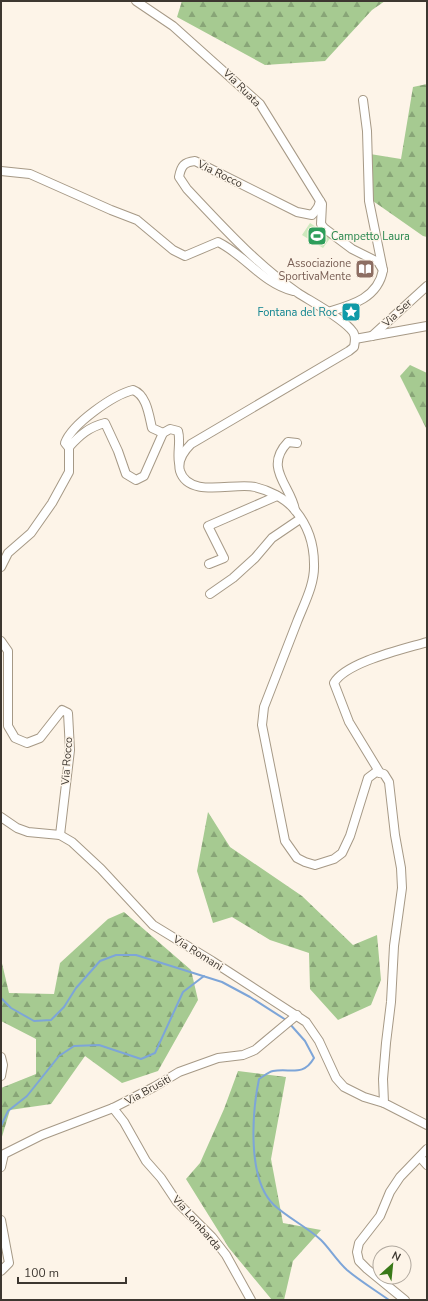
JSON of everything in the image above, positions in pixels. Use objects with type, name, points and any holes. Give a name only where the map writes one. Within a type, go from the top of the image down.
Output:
[{"type":"street","name":"Via Ruata","points":[[136,1],[179,30],[260,104],[320,201]]},
{"type":"street","points":[[328,312],[350,306],[371,294],[378,286],[383,270],[369,201],[367,131],[363,100]]},
{"type":"street","name":"Via Rocco","points":[[320,201],[319,207],[312,215],[306,215],[195,161],[188,161],[182,165],[180,171],[179,177],[187,189],[247,251],[268,271],[328,312],[354,332],[355,339]]},
{"type":"street","name":"Via Rocco","points":[[1,171],[30,174],[106,208],[137,220],[173,250],[185,256],[218,242],[230,247],[262,276],[280,288],[297,292]]},
{"type":"street","points":[[320,201],[323,208],[321,224],[324,228],[347,246],[378,262],[383,270]]},
{"type":"street","name":"Via Ser","points":[[372,336],[425,289]]},
{"type":"street","name":"Via Ser","points":[[355,339],[427,326]]},
{"type":"street","points":[[180,470],[180,460],[191,444],[349,351],[354,347],[355,339]]},
{"type":"street","points":[[1,567],[8,553],[31,533],[52,503],[69,472],[69,448],[65,443],[68,436],[95,411],[133,390],[138,392],[143,398],[152,428],[164,433]]},
{"type":"street","points":[[69,448],[82,434],[94,426],[105,423],[118,450],[126,474],[136,480],[144,476],[164,433],[170,429],[178,431],[180,438],[177,452],[180,470],[187,480],[200,487],[241,485],[254,486],[289,503],[308,530],[314,565],[311,587],[264,707],[262,725],[284,841],[297,858],[315,865],[334,859],[342,853],[350,836],[368,778],[376,772],[384,774],[389,782],[395,835],[401,868],[402,888],[394,946],[383,1079],[384,1103]]},
{"type":"street","points":[[295,510],[293,499],[278,474],[280,457],[285,446],[288,442],[297,443]]},
{"type":"street","points":[[209,564],[224,558],[208,526],[277,496]]},
{"type":"street","points":[[210,594],[233,578],[255,558],[272,538],[300,519]]},
{"type":"street","name":"Via Rocco","points":[[1,641],[8,651],[8,726],[15,738],[27,743],[40,738],[62,710],[68,713],[70,750],[60,835]]},
{"type":"street","points":[[380,773],[349,722],[334,683],[338,676],[358,665],[427,642]]},
{"type":"street","name":"Via Romani","points":[[1,816],[12,826],[28,832],[60,835],[72,842],[101,869],[153,926],[306,1022],[319,1041],[336,1078],[344,1087],[364,1097],[384,1103],[427,1124]]},
{"type":"street","name":"Via Brusiti","points":[[1,1167],[3,1154],[42,1135],[113,1108],[154,1087],[178,1072],[218,1058],[242,1055],[255,1050],[296,1016]]},
{"type":"street","points":[[1,1057],[3,1064],[1,1076]]},
{"type":"street","name":"Via Lombarda","points":[[113,1108],[124,1122],[146,1161],[161,1178],[177,1202],[212,1237],[226,1255],[251,1300]]},
{"type":"street","points":[[405,1300],[380,1281],[359,1261],[357,1252],[359,1244],[380,1216],[390,1192],[400,1177],[427,1149]]},
{"type":"street","points":[[420,1157],[427,1165]]},
{"type":"street","points":[[1,1220],[9,1264],[1,1271]]},
{"type":"green space","points":[[182,1],[385,1],[372,10],[325,61],[265,65],[177,17]]},
{"type":"green space","points":[[427,84],[427,237],[423,236],[373,201],[370,154],[401,159],[413,87]]},
{"type":"green space","name":"Campetto Laura","points":[[310,223],[331,237],[323,248],[302,235]]},
{"type":"green space","points":[[410,365],[427,373],[427,430],[400,376]]},
{"type":"green space","points":[[208,812],[230,847],[302,896],[353,945],[377,935],[381,980],[371,1005],[338,1020],[310,989],[309,953],[270,940],[232,917],[213,923],[197,871]]},
{"type":"green space","points":[[124,912],[191,970],[198,1000],[158,1071],[122,1083],[85,1056],[51,1104],[10,1110],[1,1140],[1,1088],[36,1074],[36,1039],[1,1021],[1,959],[9,993],[54,994],[60,963],[108,919]]},
{"type":"green space","points":[[238,1071],[286,1077],[271,1159],[283,1223],[321,1230],[293,1261],[284,1300],[272,1300],[229,1248],[186,1179],[200,1163],[224,1109]]},
{"type":"waterway","points":[[1,998],[11,1008],[34,1021],[51,1020],[64,1007],[76,988],[100,961],[116,955],[136,955],[222,982],[250,997],[286,1020]]},
{"type":"waterway","points":[[1,1126],[8,1111],[27,1096],[59,1056],[74,1046],[99,1045],[141,1059],[155,1053],[183,992],[204,976]]},
{"type":"waterway","points":[[289,1023],[305,1041],[314,1058],[310,1064],[301,1070],[273,1071],[259,1079],[254,1127],[254,1145],[259,1180],[265,1194],[274,1205],[321,1240],[347,1270],[389,1300]]},
{"type":"place","name":"Campetto Laura","points":[[317,236]]},
{"type":"place","name":"Associazione SportivaMente","points":[[365,269]]},
{"type":"place","name":"Fontana del Roc","points":[[351,312]]}]
